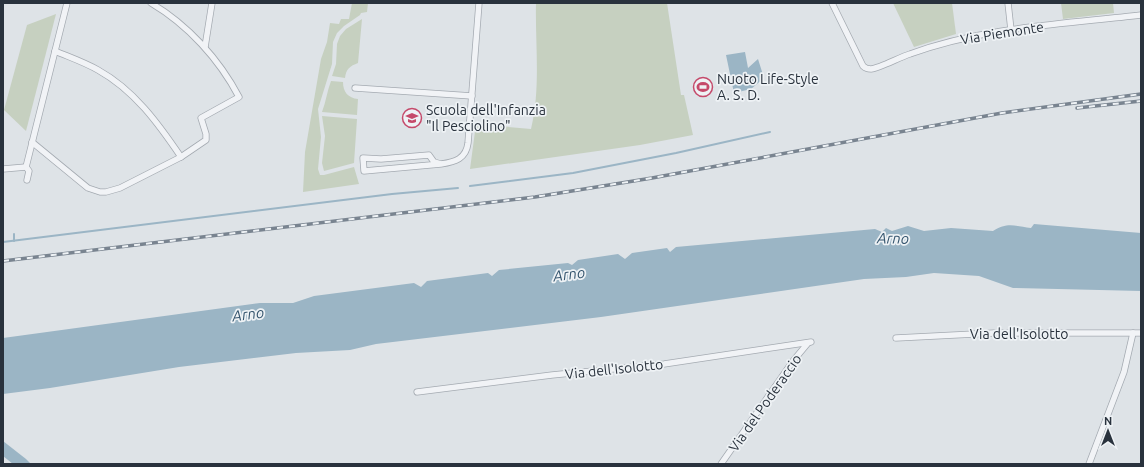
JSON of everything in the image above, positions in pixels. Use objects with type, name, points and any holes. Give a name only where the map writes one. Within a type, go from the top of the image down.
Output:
[{"type":"street","points":[[27,180],[29,171],[26,167],[67,3]]},
{"type":"street","points":[[32,142],[88,188],[100,192],[106,192],[120,188],[181,157],[206,140],[206,134],[201,118],[239,97],[222,69],[205,48],[186,29],[151,3]]},
{"type":"street","points":[[205,48],[212,3]]},
{"type":"street","points":[[441,164],[434,162],[429,155],[381,159],[363,158],[364,171],[441,164],[456,161],[466,152],[472,96],[478,3]]},
{"type":"street","name":"Via Piemonte","points":[[832,3],[863,66],[868,69],[874,69],[913,53],[978,35],[1141,15]]},
{"type":"street","points":[[1008,3],[1011,30]]},
{"type":"street","points":[[55,51],[98,70],[126,90],[156,121],[181,157]]},
{"type":"street","points":[[355,88],[472,96]]},
{"type":"street","points":[[3,170],[26,167]]},
{"type":"street","name":"Via dell'Isolotto","points":[[896,338],[994,333],[1141,334]]},
{"type":"street","points":[[1089,464],[1124,372],[1133,333]]},
{"type":"street","name":"Via dell'Isolotto","points":[[417,392],[552,375],[664,364],[810,342]]},
{"type":"street","name":"Via del Poderaccio","points":[[721,464],[793,361],[810,342]]},
{"type":"green space","points":[[352,3],[368,3],[367,12],[361,13],[344,26],[337,33],[333,42],[332,64],[318,109],[321,137],[318,169],[320,175],[324,175],[354,167],[359,184],[303,192],[305,152],[321,59],[327,42],[330,23],[339,24],[341,19],[349,19]]},
{"type":"green space","points":[[536,3],[667,3],[681,95],[684,95],[693,135],[640,145],[470,169],[476,124],[531,129],[537,82]]},
{"type":"green space","points":[[893,3],[952,3],[956,34],[914,47]]},
{"type":"green space","points":[[1061,3],[1113,3],[1114,13],[1063,19]]},
{"type":"green space","points":[[56,14],[26,131],[4,110],[27,25]]},
{"type":"green space","points":[[362,19],[358,63],[349,68],[346,72],[345,78],[332,76],[336,64],[337,44],[340,36],[346,29]]},
{"type":"green space","points":[[331,81],[343,82],[345,92],[349,96],[358,99],[357,115],[322,112]]},
{"type":"green space","points":[[322,116],[357,119],[354,163],[324,171],[322,163],[325,136]]},
{"type":"water","points":[[745,52],[748,68],[758,59],[764,78],[751,89],[734,93],[726,55]]},
{"type":"water","name":"Arno","points":[[1034,224],[1141,233],[1141,291],[1013,288],[979,276],[934,273],[906,277],[864,279],[601,317],[376,344],[350,350],[296,353],[179,367],[3,394],[3,338],[260,303],[293,303],[314,296],[414,283],[421,287],[427,281],[488,273],[492,276],[499,270],[568,263],[572,265],[578,260],[618,254],[625,259],[632,253],[667,248],[670,252],[676,247],[875,229],[882,232],[886,228],[892,231],[908,226],[924,231],[951,228],[993,231],[1003,226],[1031,228]]},
{"type":"water","points":[[3,441],[31,464],[13,464],[3,456]]},
{"type":"waterway","points":[[470,186],[573,173],[676,153],[770,132]]},
{"type":"waterway","points":[[3,242],[392,194],[458,188]]},
{"type":"waterway","points":[[14,234],[14,241]]},
{"type":"railway","points":[[3,261],[535,197],[652,178],[1002,113],[1141,94]]},
{"type":"railway","points":[[1077,108],[1141,101]]},
{"type":"place","name":"Nuoto Life-Style A. S. D.","points":[[703,87]]},
{"type":"place","name":"Scuola dell'Infanzia \"Il Pesciolino\"","points":[[412,118]]}]
